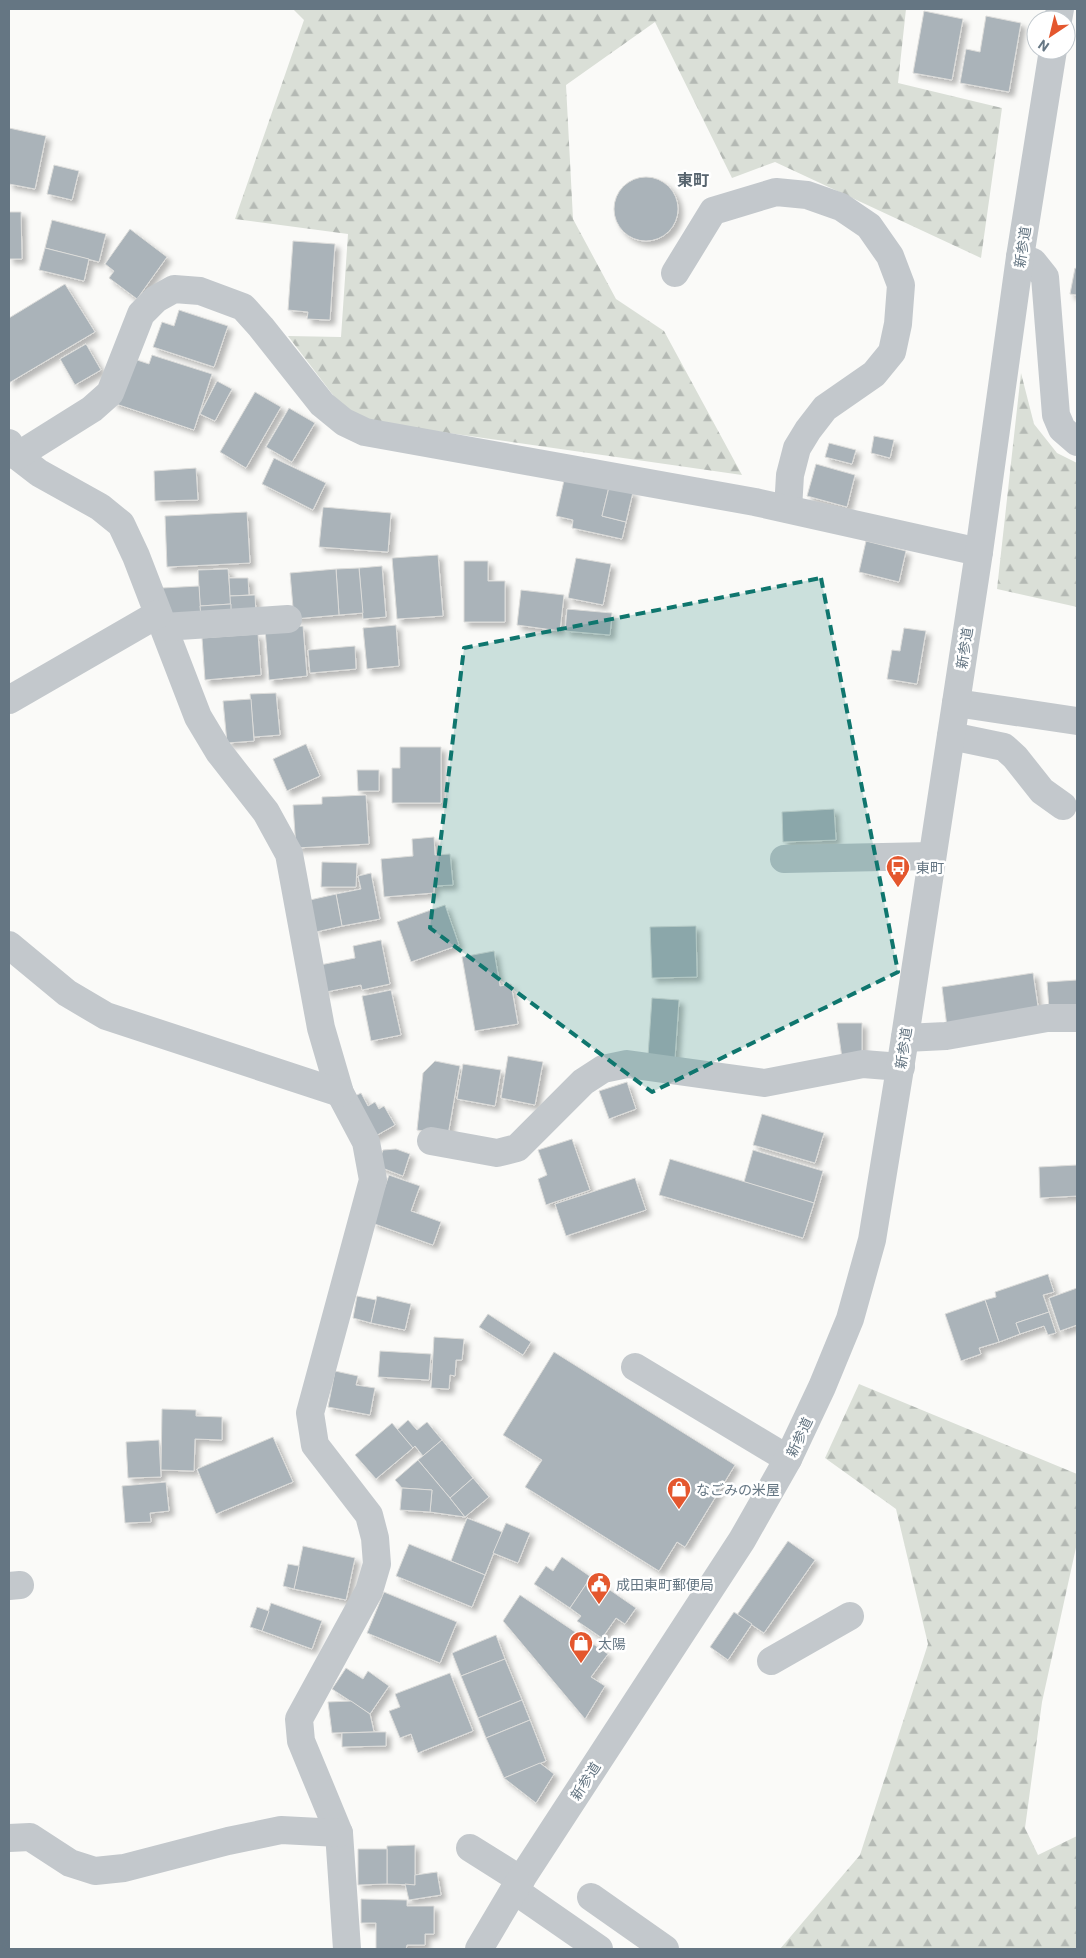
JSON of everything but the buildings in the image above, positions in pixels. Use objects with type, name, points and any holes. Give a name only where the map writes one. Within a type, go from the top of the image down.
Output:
[{"type":"street","name":"新参道","points":[[478,1949],[517,1885],[742,1540],[788,1459],[822,1387],[853,1310],[872,1240],[905,1038],[979,552],[1020,257],[1051,60]]},
{"type":"street","points":[[675,273],[713,211],[776,192],[807,195],[841,207],[869,226],[890,256],[901,285],[898,324],[892,352],[874,374],[826,408],[808,430],[797,448],[790,475],[788,509]]},
{"type":"street","points":[[1020,257],[1032,262],[1045,277],[1056,415],[1062,429],[1077,442]]},
{"type":"street","points":[[347,1949],[339,1834],[300,1741],[298,1719],[369,1591],[377,1564],[375,1538],[369,1515],[315,1445],[310,1413],[373,1180],[366,1142],[340,1094],[321,1028],[289,854],[266,812],[219,752],[198,717],[121,524],[100,506],[39,473],[13,449],[92,409],[110,393],[141,314],[156,299],[174,289],[200,291],[243,307],[322,404],[344,422],[365,432],[788,509],[979,552]]},
{"type":"street","points":[[9,700],[161,621],[288,619]]},
{"type":"street","points":[[956,703],[1077,721]]},
{"type":"street","points":[[951,736],[1004,747],[1015,757],[1042,791],[1063,806]]},
{"type":"street","points":[[784,859],[932,856]]},
{"type":"street","points":[[9,945],[67,993],[106,1016],[340,1094]]},
{"type":"street","points":[[905,1038],[946,1036],[1047,1018],[1077,1018]]},
{"type":"street","points":[[431,1141],[497,1153],[517,1148],[583,1082],[603,1069],[628,1064],[764,1083],[863,1064],[900,1066]]},
{"type":"street","points":[[635,1367],[788,1459]]},
{"type":"street","points":[[771,1661],[850,1616]]},
{"type":"street","points":[[9,1838],[30,1837],[70,1863],[95,1871],[124,1868],[228,1841],[281,1830],[339,1834]]},
{"type":"street","points":[[470,1848],[599,1949]]},
{"type":"street","points":[[591,1897],[653,1946]]},
{"type":"highlighted area","points":[[821,578],[898,972],[652,1092],[430,928],[464,648]]},
{"type":"green space","points":[[293,9],[906,9],[898,83],[1002,108],[981,258],[775,162],[732,178],[655,22],[566,85],[573,219],[616,299],[664,331],[742,475],[364,421],[336,399],[288,336],[341,337],[348,234],[235,219],[304,20]]},
{"type":"green space","points":[[1021,373],[1034,424],[1057,453],[1077,463],[1077,607],[997,589]]},
{"type":"green space","points":[[859,1384],[1077,1474],[1077,1543],[1042,1702],[1025,1828],[1038,1855],[1077,1836],[1076,1949],[780,1949],[860,1855],[928,1644],[896,1509],[825,1458]]},
{"type":"place","name":"東町","points":[[898,888]]},
{"type":"place","name":"なごみの米屋","points":[[679,1510]]},
{"type":"place","name":"成田東町郵便局","points":[[599,1605]]},
{"type":"place","name":"太陽","points":[[581,1664]]},
{"type":"district","name":"東町","points":[[693,179]]}]
